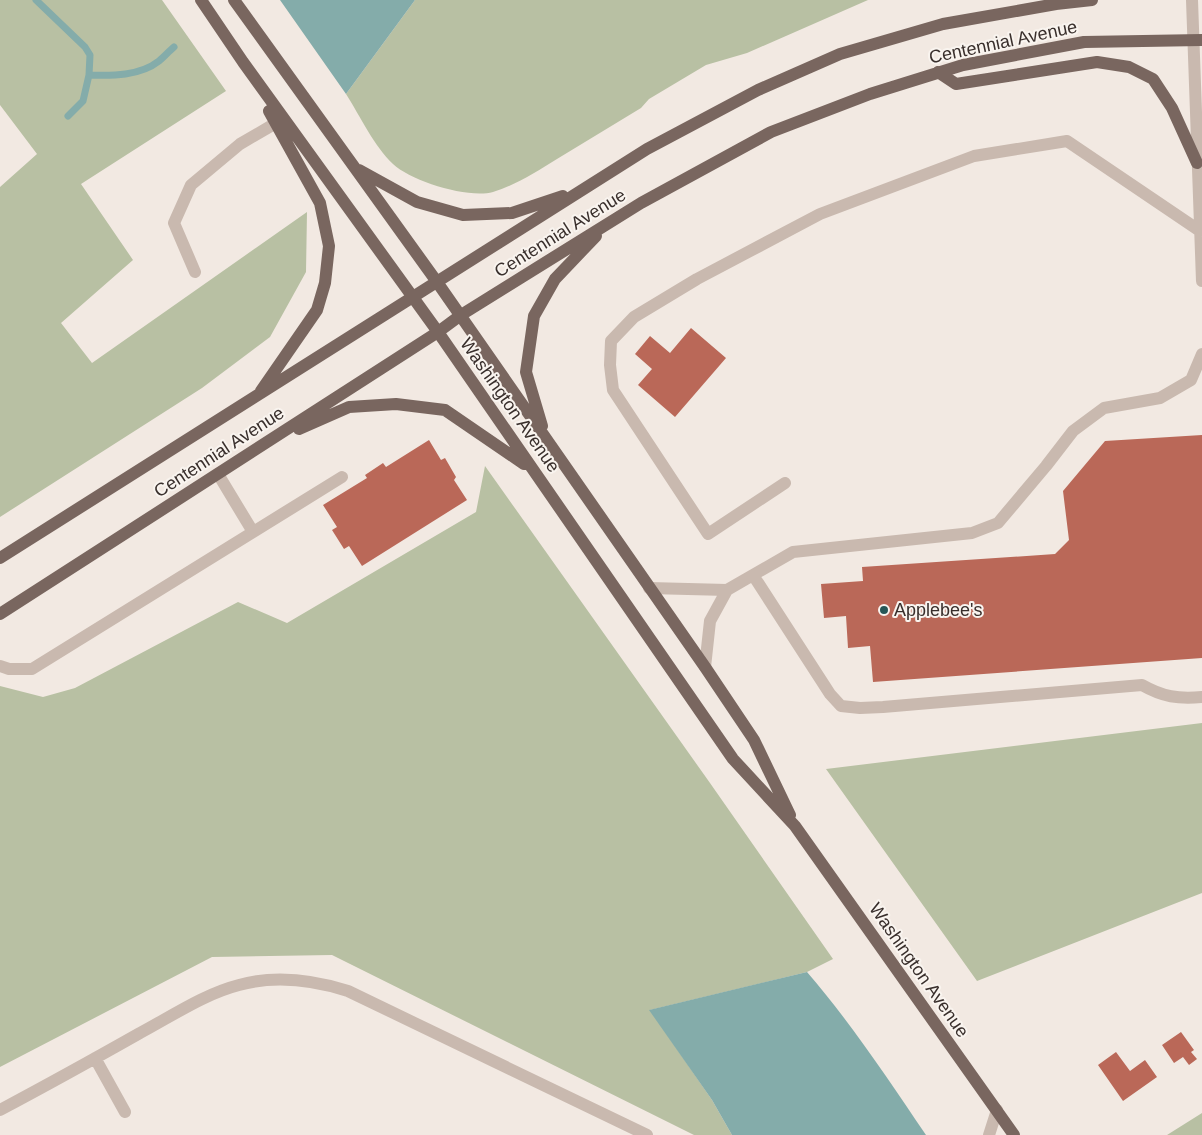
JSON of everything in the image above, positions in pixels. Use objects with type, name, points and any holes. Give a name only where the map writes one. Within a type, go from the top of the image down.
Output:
[{"type":"main road","name":"Washington Avenue","points":[[201,0],[243,62],[438,332],[733,759],[795,826],[1014,1135]]},
{"type":"main road","name":"Washington Avenue","points":[[234,0],[461,315],[705,667],[754,740],[795,826]]},
{"type":"main road","name":"Centennial Avenue","points":[[0,558],[647,148],[758,90],[840,54],[943,24],[1056,4],[1092,0]]},
{"type":"main road","name":"Centennial Avenue","points":[[0,614],[438,332],[461,315],[609,222],[771,132],[870,94],[963,65],[1084,42],[1197,40]]},
{"type":"main road","points":[[243,62],[320,202],[329,246],[325,283],[316,310],[258,395]]},
{"type":"main road","points":[[938,72],[956,84],[1098,62],[1129,67],[1153,79],[1172,108],[1197,164]]},
{"type":"main road","points":[[355,168],[417,202],[463,215],[512,213],[582,190]]},
{"type":"main road","points":[[545,438],[526,372],[534,316],[555,279],[609,222]]},
{"type":"main road","points":[[258,448],[349,407],[396,404],[445,410],[533,470]]},
{"type":"lane","points":[[1192,0],[1197,40],[1199,127],[1197,164],[1202,281]]},
{"type":"lane","points":[[195,272],[174,224],[191,185],[240,144],[276,123]]},
{"type":"lane","points":[[785,484],[708,534],[614,390],[610,365],[611,341],[634,317],[642,312],[697,279],[820,214],[974,156],[1067,141],[1200,231]]},
{"type":"lane","points":[[705,667],[710,621],[727,590],[793,552],[972,534],[998,523],[1073,431],[1104,408],[1160,398],[1168,394],[1191,380],[1202,354]]},
{"type":"lane","points":[[218,474],[254,532]]},
{"type":"lane","points":[[0,666],[9,669],[32,669],[342,478]]},
{"type":"lane","points":[[753,575],[830,694],[842,706],[860,708],[883,707],[1142,685],[1158,694],[1189,698],[1202,697]]},
{"type":"lane","points":[[649,588],[727,590]]},
{"type":"lane","points":[[0,1110],[221,990],[257,981],[311,981],[348,991],[647,1135]]},
{"type":"lane","points":[[95,1058],[125,1112]]},
{"type":"lane","points":[[989,1135],[997,1110]]},
{"type":"green space","points":[[0,0],[162,0],[226,91],[81,184],[133,260],[61,323],[92,363],[307,212],[306,272],[270,337],[202,388],[0,517],[0,187],[37,154],[0,105]]},
{"type":"green space","points":[[415,0],[868,0],[747,53],[706,65],[649,99],[641,108],[534,173],[501,189],[482,194],[440,187],[413,177],[401,170],[380,149],[346,94]]},
{"type":"green space","points":[[485,466],[833,959],[807,972],[650,1010],[712,1100],[732,1135],[694,1135],[332,955],[212,957],[0,1067],[0,686],[43,697],[75,688],[238,602],[287,623],[476,512]]},
{"type":"green space","points":[[1202,723],[1202,893],[977,981],[826,769]]},
{"type":"green space","points":[[1202,1113],[1202,1135],[1167,1135]]},
{"type":"water","points":[[280,0],[415,0],[346,94]]},
{"type":"water","points":[[807,972],[854,1031],[926,1135],[732,1135],[712,1100],[649,1010]]},
{"type":"building","points":[[691,328],[726,358],[675,417],[638,385],[652,369],[635,354],[650,336],[670,353]]},
{"type":"building","points":[[1202,435],[1202,658],[873,682],[870,646],[848,648],[846,616],[824,618],[821,584],[863,581],[862,567],[1055,554],[1069,540],[1063,491],[1105,441]]},
{"type":"building","points":[[429,440],[441,460],[445,458],[456,477],[454,480],[467,500],[362,566],[349,546],[344,549],[332,530],[337,527],[323,505],[367,478],[365,475],[383,463],[386,467]]},
{"type":"building","points":[[1181,1032],[1194,1050],[1191,1052],[1197,1059],[1189,1065],[1183,1057],[1174,1063],[1162,1045]]},
{"type":"building","points":[[1116,1052],[1130,1071],[1145,1060],[1157,1077],[1123,1101],[1098,1065]]},
{"type":"waterway","points":[[36,0],[85,47],[90,55],[89,75]]},
{"type":"waterway","points":[[68,116],[83,101],[89,75],[116,75],[143,70],[159,61],[174,47]]},
{"type":"place","name":"Applebee's","points":[[884,610]]}]
